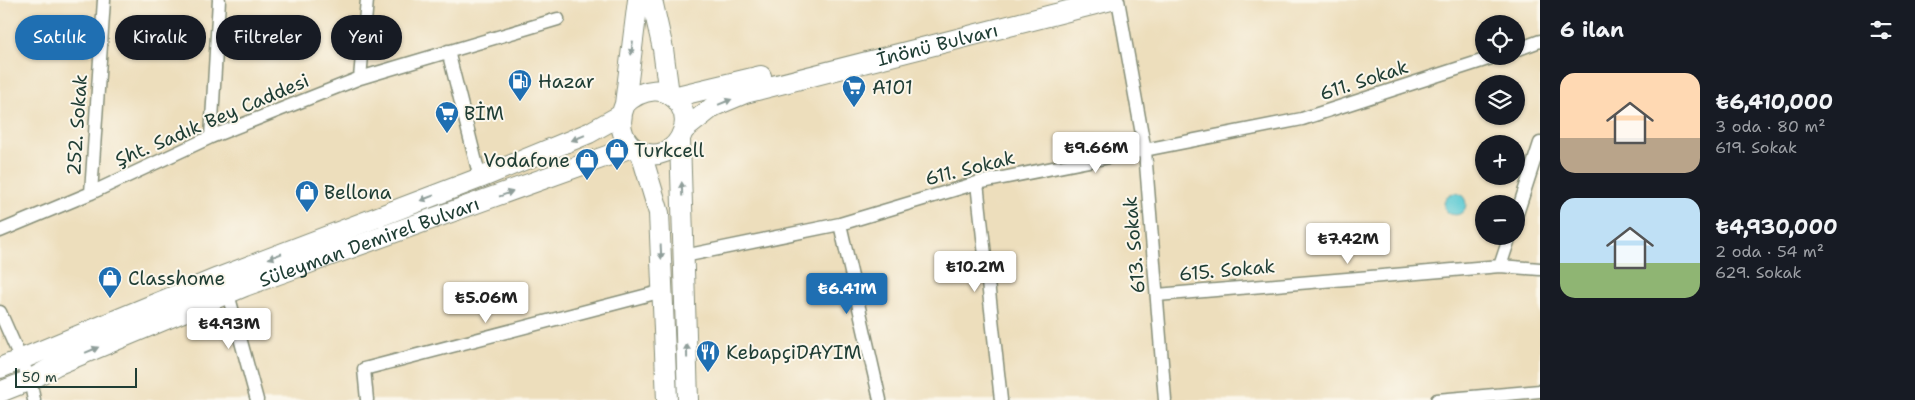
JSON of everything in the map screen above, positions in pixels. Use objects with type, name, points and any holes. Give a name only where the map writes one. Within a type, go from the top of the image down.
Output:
[{"type":"main road","points":[[638,0],[620,127],[624,138],[637,150],[652,155],[663,153],[682,134]]},
{"type":"main road","points":[[652,0],[671,96]]},
{"type":"main road","name":"İnönü Bulvarı","points":[[671,96],[857,54],[1061,0]]},
{"type":"main road","name":"İnönü Bulvarı","points":[[682,134],[714,106],[745,93],[1111,0]]},
{"type":"main road","points":[[623,110],[635,95],[648,90],[661,91],[671,96],[681,106],[685,117],[682,134],[688,400]]},
{"type":"main road","name":"Süleyman Demirel Bulvarı","points":[[0,368],[218,278],[480,178],[589,133],[623,110]]},
{"type":"main road","points":[[637,150],[659,213],[667,400]]},
{"type":"main road","name":"Süleyman Demirel Bulvarı","points":[[0,392],[30,380],[56,365],[228,294],[637,150]]},
{"type":"street","name":"252. Sokak","points":[[91,193],[104,0]]},
{"type":"street","points":[[211,137],[219,0]]},
{"type":"street","points":[[360,78],[366,0]]},
{"type":"street","name":"613. Sokak","points":[[1118,0],[1145,151],[1165,400]]},
{"type":"street","name":"Şht. Sadık Bey Caddesi","points":[[0,231],[91,193],[211,137],[360,78],[558,19]]},
{"type":"street","points":[[1525,47],[1540,42]]},
{"type":"street","points":[[448,51],[480,178]]},
{"type":"street","name":"611. Sokak","points":[[684,256],[840,224],[977,183],[1302,119],[1475,63]]},
{"type":"street","points":[[1523,195],[1540,143]]},
{"type":"street","points":[[977,183],[1001,400]]},
{"type":"street","points":[[840,224],[880,400]]},
{"type":"street","points":[[1500,266],[1507,245]]},
{"type":"street","name":"615. Sokak","points":[[1157,295],[1500,266],[1540,269]]},
{"type":"street","points":[[367,400],[364,369],[663,291]]},
{"type":"street","points":[[228,294],[257,400]]},
{"type":"street","points":[[0,312],[30,380],[34,400]]},
{"type":"street","points":[[1437,400],[1540,391]]},
{"type":"water","points":[[1455,193],[1463,196],[1466,204],[1463,212],[1455,215],[1447,212],[1444,204],[1447,196]]},
{"type":"place","name":"Hazar","points":[[520,102]]},
{"type":"place","name":"A101","points":[[854,108]]},
{"type":"place","name":"BİM","points":[[447,134]]},
{"type":"place","name":"Turkcell","points":[[617,171]]},
{"type":"place","name":"Vodafone","points":[[587,181]]},
{"type":"place","name":"Bellona","points":[[307,213]]},
{"type":"place","name":"Classhome","points":[[110,299]]},
{"type":"place","name":"KebapçiDAYIM","points":[[708,373]]}]
